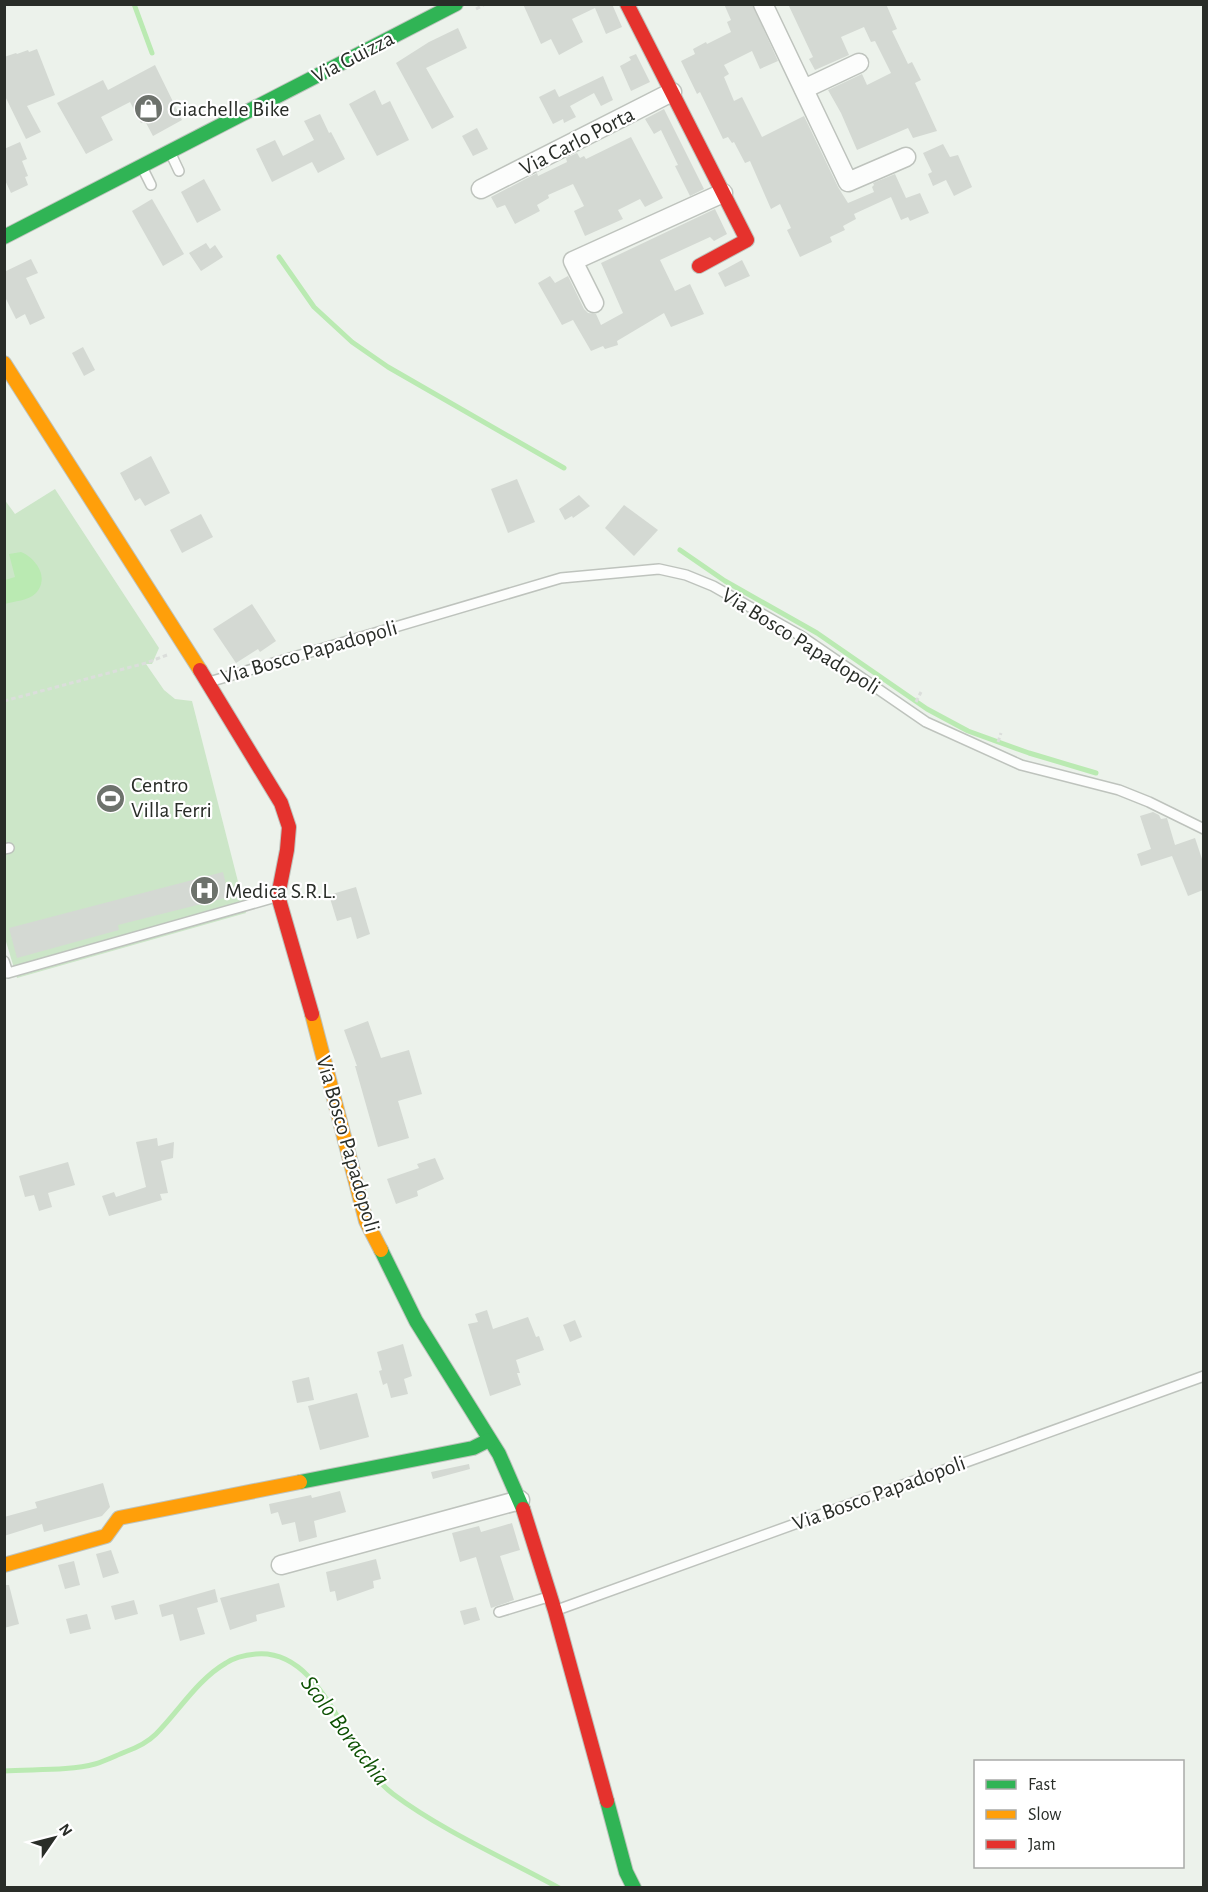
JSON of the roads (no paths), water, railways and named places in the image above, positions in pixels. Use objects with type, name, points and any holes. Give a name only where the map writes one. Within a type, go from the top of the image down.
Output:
[{"type":"street","points":[[627,4],[747,240],[699,266]]},
{"type":"street","points":[[764,5],[848,182],[906,157]]},
{"type":"street","name":"Via Guizza","points":[[6,234],[426,23],[448,6]]},
{"type":"street","points":[[804,89],[859,63]]},
{"type":"street","name":"Via Carlo Porta","points":[[481,189],[672,93]]},
{"type":"street","points":[[594,303],[573,261],[723,193]]},
{"type":"street","name":"Via Bosco Papadopoli","points":[[4,363],[186,647],[280,803],[289,827],[278,896],[303,980],[366,1221],[416,1321],[502,1462],[520,1500],[555,1611],[626,1872],[634,1887]]},
{"type":"street","points":[[4,1565],[106,1536],[119,1518],[473,1448],[489,1440]]},
{"type":"street","points":[[280,1565],[520,1500]]},
{"type":"lane","points":[[170,152],[179,171]]},
{"type":"lane","points":[[141,167],[151,185]]},
{"type":"lane","name":"Via Bosco Papadopoli","points":[[207,682],[561,578],[659,569],[686,575],[712,586],[801,636],[926,723],[1021,765],[1119,790],[1203,829]]},
{"type":"lane","points":[[4,961],[8,973],[278,896]]},
{"type":"lane","name":"Via Bosco Papadopoli","points":[[555,1611],[1203,1376]]},
{"type":"lane","points":[[500,1612],[550,1596]]},
{"type":"waterway","points":[[134,4],[152,53]]},
{"type":"waterway","points":[[279,257],[314,307],[352,342],[388,367],[564,468]]},
{"type":"waterway","points":[[680,550],[725,581],[817,633],[927,709],[968,731],[1029,753],[1096,773]]},
{"type":"waterway","name":"Scolo Boracchia","points":[[4,1771],[74,1768],[106,1760],[137,1747],[153,1737],[206,1678],[229,1661],[256,1654],[280,1657],[300,1668],[317,1686],[361,1757],[376,1778],[393,1794],[453,1832],[559,1888]]},
{"type":"place","name":"Giachelle Bike","points":[[148,109]]},
{"type":"place","name":"Centro Villa Ferri","points":[[110,798]]},
{"type":"place","name":"Medica S.R.L.","points":[[204,891]]}]
